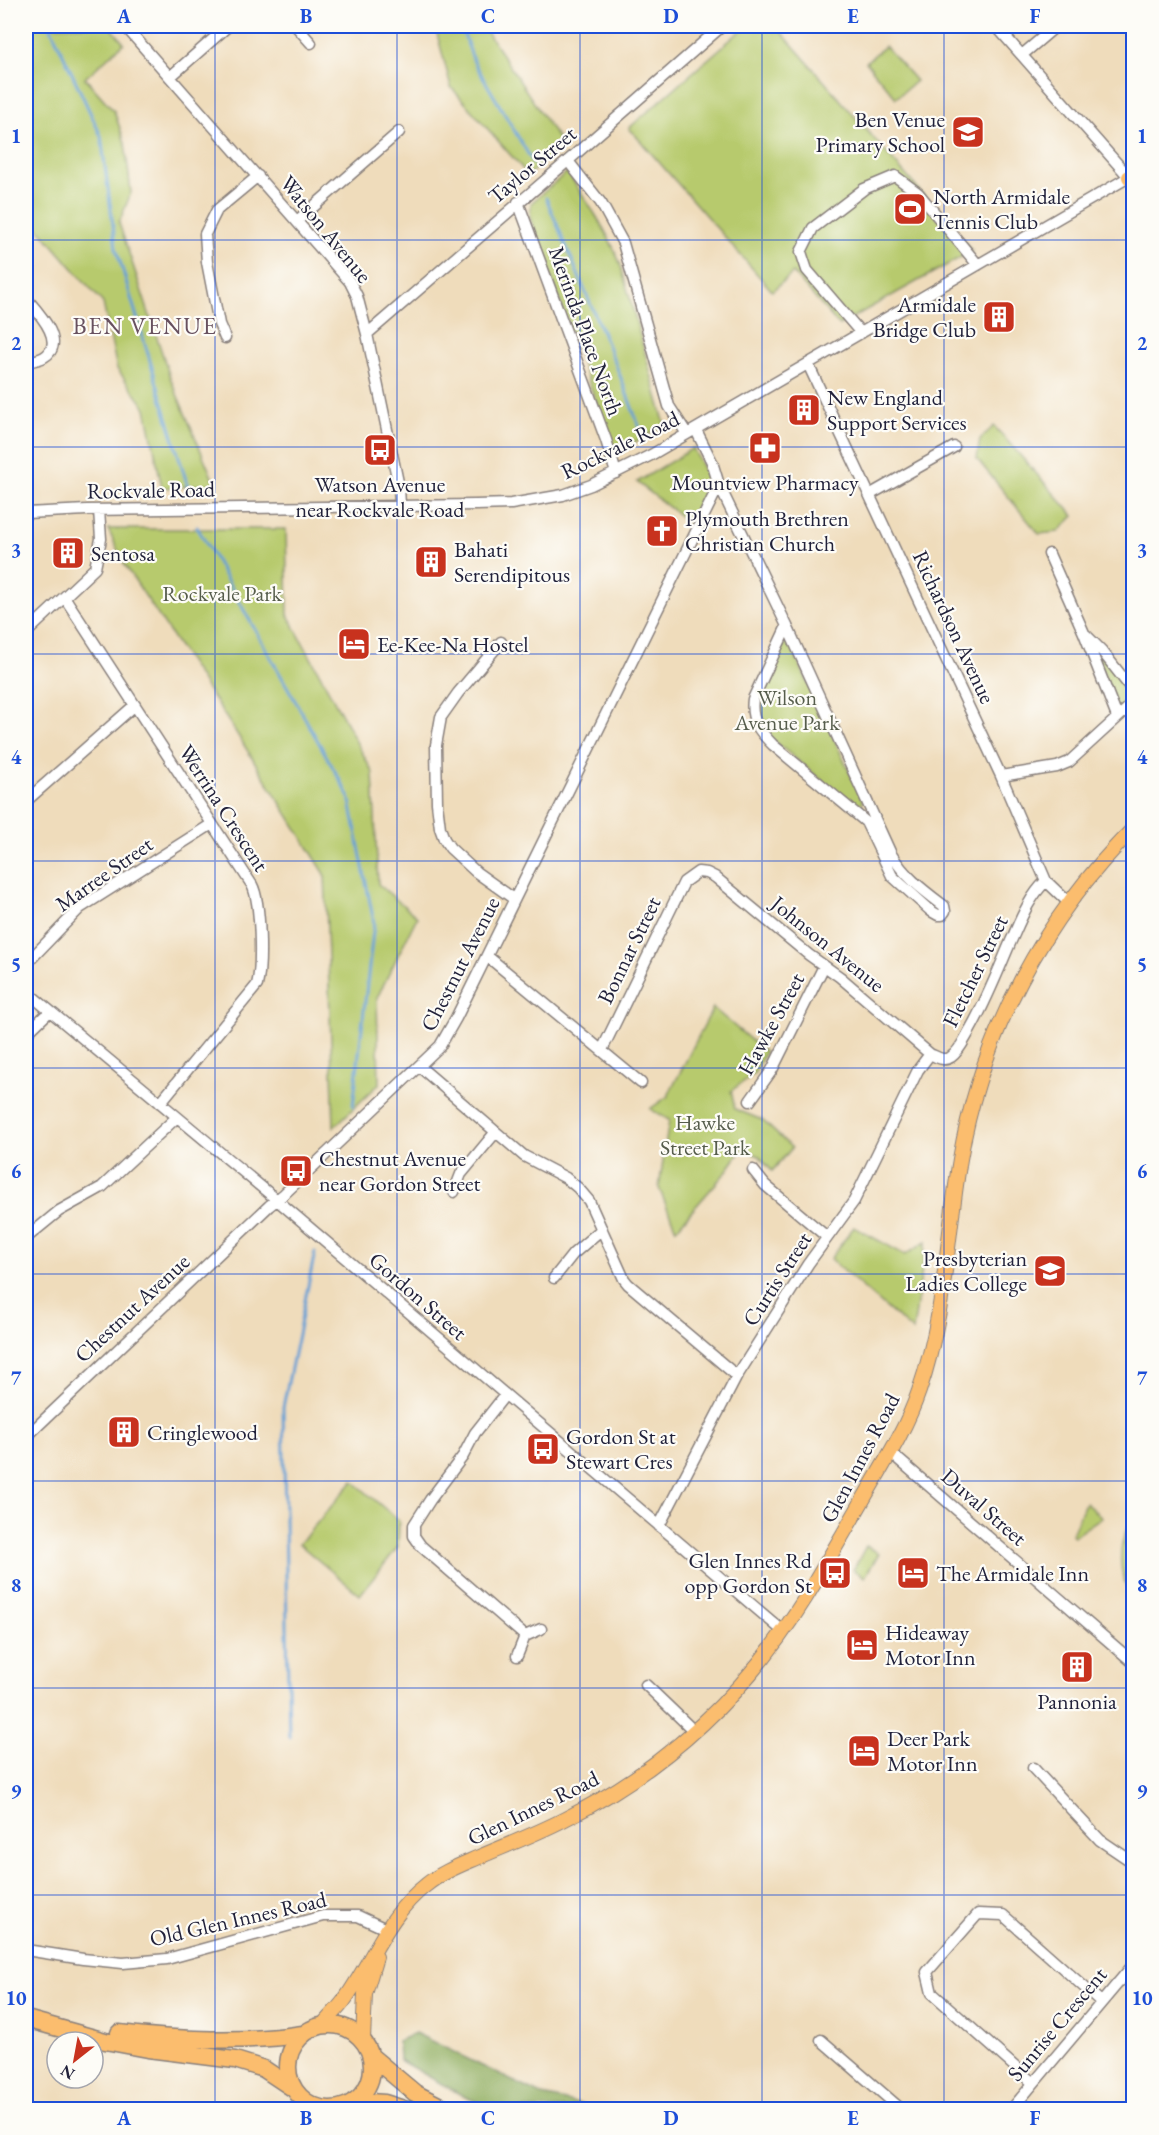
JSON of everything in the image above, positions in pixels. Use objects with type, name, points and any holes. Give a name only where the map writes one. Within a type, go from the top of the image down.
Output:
[{"type":"highway","points":[[26,2019],[148,2049],[235,2060],[264,2069],[299,2098],[314,2106],[329,2109],[343,2107],[354,2101],[366,2089],[372,2074],[372,2057]]},
{"type":"highway","points":[[64,2029],[169,2038],[273,2039],[303,2034],[323,2025],[338,2025],[352,2030],[363,2040],[372,2057],[415,2092],[448,2109]]},
{"type":"highway","points":[[299,2098],[288,2070],[291,2050],[303,2034]]},
{"type":"highway","points":[[354,2101],[385,2103],[407,2109]]},
{"type":"main road","name":"Glen Innes Road","points":[[323,2025],[344,2001],[384,1933],[408,1900],[447,1871],[561,1822],[603,1799],[663,1760],[695,1732],[737,1689],[784,1632],[891,1453],[919,1392],[935,1331],[961,1158],[978,1086],[992,1045],[1017,987],[1068,902],[1105,856],[1133,829]]},
{"type":"main road","name":"Glen Innes Road","points":[[363,2040],[365,1994],[384,1933]]},
{"type":"street","name":"Watson Avenue","points":[[125,26],[350,282],[357,296],[367,334],[399,487],[400,506]]},
{"type":"street","points":[[170,77],[228,26]]},
{"type":"street","points":[[296,26],[311,43]]},
{"type":"street","name":"Taylor Street","points":[[367,334],[722,26]]},
{"type":"street","points":[[996,26],[1132,178]]},
{"type":"street","points":[[1022,56],[1056,26]]},
{"type":"street","points":[[297,221],[399,132]]},
{"type":"street","points":[[568,161],[601,203],[623,243],[669,406],[692,432],[712,462],[719,485],[787,626],[870,820],[887,856],[900,868],[913,889]]},
{"type":"street","points":[[225,338],[219,324],[207,262],[205,234],[217,210],[258,176]]},
{"type":"street","points":[[861,333],[807,270],[801,252],[813,228],[864,189],[895,176],[918,193],[978,265]]},
{"type":"street","name":"Rockvale Road","points":[[26,513],[511,504],[563,495],[616,474],[692,432],[1132,178]]},
{"type":"street","name":"Merinda Place North","points":[[518,202],[594,407],[616,474]]},
{"type":"street","points":[[26,298],[53,335],[53,346],[43,358],[26,362]]},
{"type":"street","name":"Richardson Avenue","points":[[808,364],[871,494],[1001,776],[1046,881],[1068,902]]},
{"type":"street","points":[[871,494],[954,447]]},
{"type":"street","name":"Chestnut Avenue","points":[[26,1437],[144,1322],[440,1046],[487,956],[719,485]]},
{"type":"street","points":[[26,633],[95,568],[101,540],[99,510]]},
{"type":"street","points":[[1049,554],[1084,633],[1117,717]]},
{"type":"street","name":"Werrina Crescent","points":[[65,598],[256,893],[258,903],[259,978],[250,996],[160,1103]]},
{"type":"street","points":[[787,626],[753,699],[754,723],[773,745],[870,820]]},
{"type":"street","points":[[1084,633],[1102,651],[1134,692]]},
{"type":"street","points":[[501,642],[441,717],[436,745],[437,803],[440,828],[450,848],[476,872],[514,899]]},
{"type":"street","points":[[1001,776],[1057,767],[1069,762],[1134,700]]},
{"type":"street","points":[[26,801],[135,705]]},
{"type":"street","name":"Marree Street","points":[[26,964],[80,908],[212,824]]},
{"type":"street","name":"Johnson Avenue","points":[[698,872],[715,877],[904,1030],[930,1054]]},
{"type":"street","name":"Bonnar Street","points":[[602,1050],[684,882],[698,872]]},
{"type":"street","name":"Fletcher Street","points":[[930,1054],[948,1059],[960,1046],[982,1008],[1020,921],[1036,893],[1046,881]]},
{"type":"street","points":[[487,956],[641,1083]]},
{"type":"street","name":"Hawke Street","points":[[750,1101],[772,1070],[824,966]]},
{"type":"street","name":"Gordon Street","points":[[26,992],[277,1200],[784,1632]]},
{"type":"street","points":[[26,1034],[50,1011]]},
{"type":"street","name":"Curtis Street","points":[[659,1526],[738,1376],[808,1264],[854,1201],[918,1070],[930,1054]]},
{"type":"street","points":[[420,1067],[524,1156],[566,1178],[578,1188],[589,1201],[628,1284],[738,1376]]},
{"type":"street","points":[[26,1238],[58,1211],[102,1187],[177,1118]]},
{"type":"street","points":[[454,1192],[461,1174],[495,1133]]},
{"type":"street","points":[[753,1170],[765,1185],[827,1238]]},
{"type":"street","points":[[554,1278],[573,1254],[602,1229]]},
{"type":"street","points":[[505,1395],[475,1433],[463,1456],[430,1500],[414,1525],[414,1536],[421,1546],[525,1636]]},
{"type":"street","name":"Duval Street","points":[[891,1453],[1134,1663]]},
{"type":"street","points":[[517,1656],[525,1636],[541,1629]]},
{"type":"street","points":[[646,1684],[695,1732]]},
{"type":"street","points":[[1033,1768],[1100,1840],[1134,1863]]},
{"type":"street","points":[[1033,2083],[932,1994],[927,1972],[978,1914],[1003,1915],[1101,2002]]},
{"type":"street","name":"Old Glen Innes Road","points":[[26,1950],[123,1963],[168,1959],[323,1917],[358,1916],[384,1933]]},
{"type":"street","name":"Sunrise Crescent","points":[[1011,2109],[1134,1964]]},
{"type":"street","points":[[821,2040],[902,2109]]},
{"type":"green space","points":[[26,26],[110,26],[124,43],[85,78],[114,111],[125,143],[131,193],[119,223],[171,380],[215,484],[162,488],[146,408],[117,369],[103,303],[26,214]]},
{"type":"green space","points":[[435,26],[483,26],[563,146],[528,175],[451,87]]},
{"type":"green space","points":[[746,26],[776,26],[972,251],[839,325],[793,273],[772,291],[629,128]]},
{"type":"green space","points":[[885,46],[916,81],[896,98],[866,62]]},
{"type":"green space","points":[[567,172],[603,227],[620,263],[665,425],[635,442],[613,450],[530,218],[531,203]]},
{"type":"green space","points":[[994,426],[1074,516],[1058,532],[1039,534],[977,459],[980,439]]},
{"type":"green space","points":[[693,448],[709,484],[689,523],[637,482]]},
{"type":"green space","name":"Rockvale Park","points":[[108,529],[286,529],[288,615],[373,773],[378,884],[417,917],[377,998],[379,1084],[334,1127],[325,874],[237,734],[124,564]]},
{"type":"green space","points":[[1093,641],[1133,689],[1133,700],[1117,717]]},
{"type":"green space","name":"Wilson Avenue Park","points":[[785,642],[789,642],[863,801],[860,807],[854,807],[774,741],[756,720],[758,696]]},
{"type":"green space","name":"Hawke Street Park","points":[[713,1008],[765,1052],[754,1074],[731,1091],[735,1109],[762,1120],[792,1148],[772,1171],[759,1156],[742,1149],[726,1172],[676,1229],[659,1188],[669,1120],[650,1109],[668,1096]]},
{"type":"green space","points":[[854,1227],[905,1255],[926,1242],[913,1331],[830,1259]]},
{"type":"green space","points":[[353,1481],[399,1521],[398,1547],[360,1595],[299,1544]]},
{"type":"green space","points":[[1085,1503],[1102,1517],[1074,1536],[1072,1534]]},
{"type":"green space","points":[[1133,1519],[1133,1598],[1121,1569],[1121,1548],[1127,1528]]},
{"type":"green space","points":[[866,1546],[879,1553],[865,1577],[853,1570]]},
{"type":"green space","points":[[415,2033],[543,2096],[601,2109],[494,2109],[465,2097],[399,2060],[398,2041]]},
{"type":"waterway","points":[[50,26],[101,136],[116,248],[189,490]]},
{"type":"waterway","points":[[461,26],[474,62],[534,164]]},
{"type":"waterway","points":[[546,198],[616,365],[641,432]]},
{"type":"waterway","points":[[197,527],[349,796],[374,923],[353,1106]]},
{"type":"waterway","points":[[289,1737],[283,1407],[315,1252]]},
{"type":"place","name":"Ben Venue Primary School","points":[[968,132]]},
{"type":"place","name":"North Armidale Tennis Club","points":[[910,209]]},
{"type":"place","name":"Armidale Bridge Club","points":[[999,317]]},
{"type":"place","name":"New England Support Services","points":[[804,410]]},
{"type":"place","name":"Mountview Pharmacy","points":[[765,448]]},
{"type":"place","name":"Watson Avenue near Rockvale Road","points":[[380,450]]},
{"type":"place","name":"Plymouth Brethren Christian Church","points":[[662,531]]},
{"type":"place","name":"Sentosa","points":[[68,553]]},
{"type":"place","name":"Bahati Serendipitous","points":[[431,562]]},
{"type":"place","name":"Ee-Kee-Na Hostel","points":[[354,644]]},
{"type":"place","name":"Chestnut Avenue near Gordon Street","points":[[296,1171]]},
{"type":"place","name":"Presbyterian Ladies College","points":[[1050,1271]]},
{"type":"place","name":"Cringlewood","points":[[124,1432]]},
{"type":"place","name":"Gordon St at Stewart Cres","points":[[543,1449]]},
{"type":"place","name":"Glen Innes Rd opp Gordon St","points":[[835,1573]]},
{"type":"place","name":"The Armidale Inn","points":[[913,1573]]},
{"type":"place","name":"Hideaway Motor Inn","points":[[862,1645]]},
{"type":"place","name":"Pannonia","points":[[1077,1667]]},
{"type":"place","name":"Deer Park Motor Inn","points":[[864,1751]]},
{"type":"district","name":"BEN VENUE","points":[[145,325]]}]
